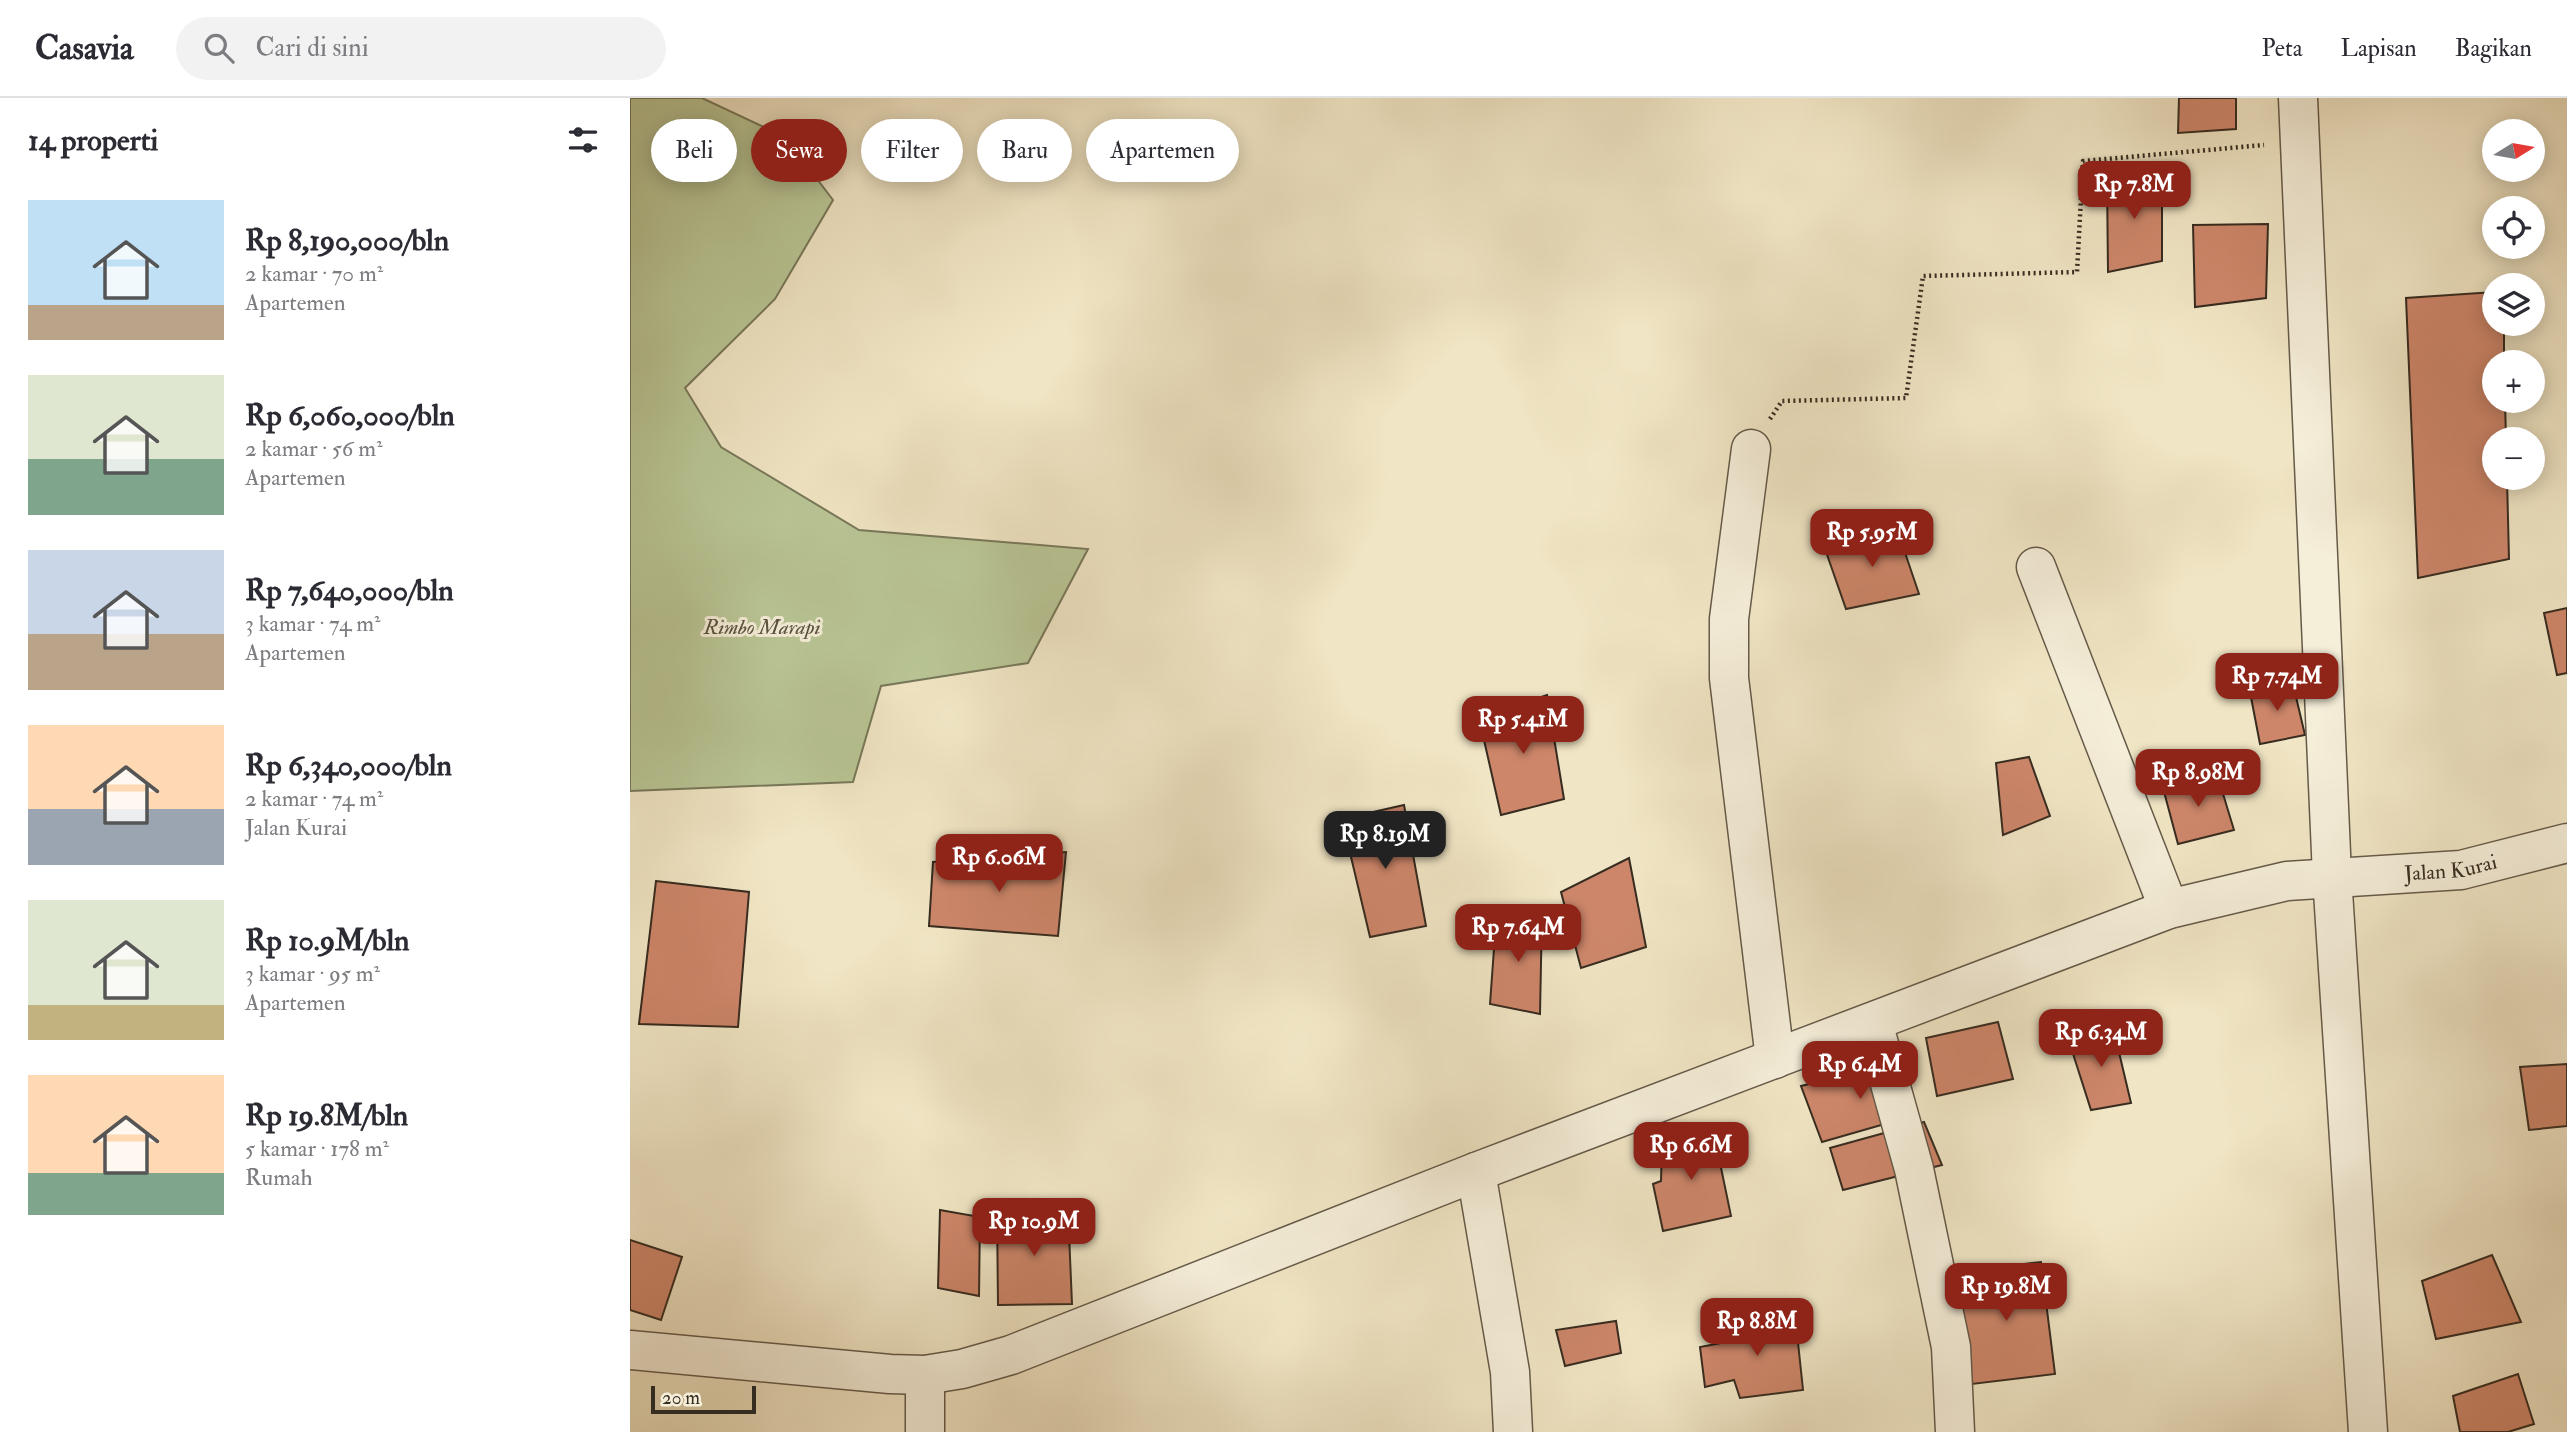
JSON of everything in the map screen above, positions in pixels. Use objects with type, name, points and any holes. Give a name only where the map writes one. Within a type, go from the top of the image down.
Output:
[{"type":"street","points":[[2298,98],[2332,876],[2368,1432]]},
{"type":"street","points":[[1751,449],[1729,619],[1729,678],[1775,1059]]},
{"type":"street","points":[[2036,567],[2169,909]]},
{"type":"street","name":"Jalan Kurai","points":[[630,1350],[925,1375],[962,1369],[1011,1355],[1476,1172],[2169,909],[2287,881],[2332,876],[2461,870],[2567,843]]},
{"type":"street","points":[[1873,1023],[1914,1169],[1951,1347],[1955,1432]]},
{"type":"street","points":[[1476,1172],[1510,1373],[1513,1432]]},
{"type":"street","points":[[925,1375],[925,1432]]},
{"type":"path","points":[[1751,449],[1782,401],[1906,398],[1923,276],[2077,272],[2083,161],[2300,141]]},
{"type":"green space","name":"Rimbo Marapi","points":[[630,98],[702,98],[751,121],[751,182],[819,182],[833,200],[775,299],[685,388],[721,447],[859,530],[1088,549],[1028,663],[881,686],[853,782],[630,791]]},
{"type":"building","points":[[2179,98],[2236,98],[2236,129],[2178,133]]},
{"type":"building","points":[[2162,175],[2162,261],[2108,272],[2107,178]]},
{"type":"building","points":[[2268,224],[2266,298],[2195,307],[2193,225]]},
{"type":"building","points":[[2482,293],[2482,336],[2504,336],[2504,350],[2482,350],[2482,413],[2505,413],[2506,427],[2482,427],[2482,490],[2507,490],[2509,559],[2418,578],[2406,298]]},
{"type":"building","points":[[1897,529],[1919,594],[1846,609],[1824,546]]},
{"type":"building","points":[[2567,608],[2567,673],[2557,675],[2544,613]]},
{"type":"building","points":[[2292,680],[2305,735],[2260,744],[2250,692]]},
{"type":"building","points":[[1547,695],[1564,799],[1501,815],[1479,718]]},
{"type":"building","points":[[2029,757],[2050,816],[2003,835],[1996,763]]},
{"type":"building","points":[[2217,774],[2234,830],[2178,844],[2163,788]]},
{"type":"building","points":[[1404,805],[1426,926],[1370,937],[1342,819]]},
{"type":"building","points":[[1066,852],[1058,936],[929,926],[933,862]]},
{"type":"building","points":[[1629,858],[1646,947],[1581,968],[1561,892]]},
{"type":"building","points":[[656,881],[749,892],[738,1027],[639,1024]]},
{"type":"building","points":[[1542,912],[1540,1014],[1490,1004],[1496,921]]},
{"type":"building","points":[[1998,1022],[2013,1079],[1937,1096],[1926,1038]]},
{"type":"building","points":[[2113,1027],[2131,1103],[2091,1110],[2068,1038]]},
{"type":"building","points":[[1903,1061],[1916,1115],[1822,1142],[1801,1086]]},
{"type":"building","points":[[2567,1064],[2567,1126],[2529,1130],[2520,1067]]},
{"type":"building","points":[[1924,1122],[1942,1165],[1843,1190],[1830,1148]]},
{"type":"building","points":[[1713,1129],[1731,1216],[1663,1231],[1653,1184],[1661,1181],[1662,1143]]},
{"type":"building","points":[[940,1210],[980,1217],[979,1296],[938,1288]]},
{"type":"building","points":[[997,1210],[1068,1210],[1072,1304],[998,1305]]},
{"type":"building","points":[[630,1240],[682,1257],[661,1320],[630,1310]]},
{"type":"building","points":[[2492,1255],[2521,1322],[2436,1339],[2422,1281]]},
{"type":"building","points":[[2041,1262],[2055,1374],[1972,1384],[1958,1272]]},
{"type":"building","points":[[1795,1314],[1803,1390],[1740,1398],[1734,1380],[1705,1387],[1700,1347],[1737,1340],[1735,1324]]},
{"type":"building","points":[[1616,1321],[1621,1353],[1565,1366],[1556,1330]]},
{"type":"building","points":[[2518,1374],[2534,1424],[2508,1432],[2460,1432],[2453,1396]]}]
